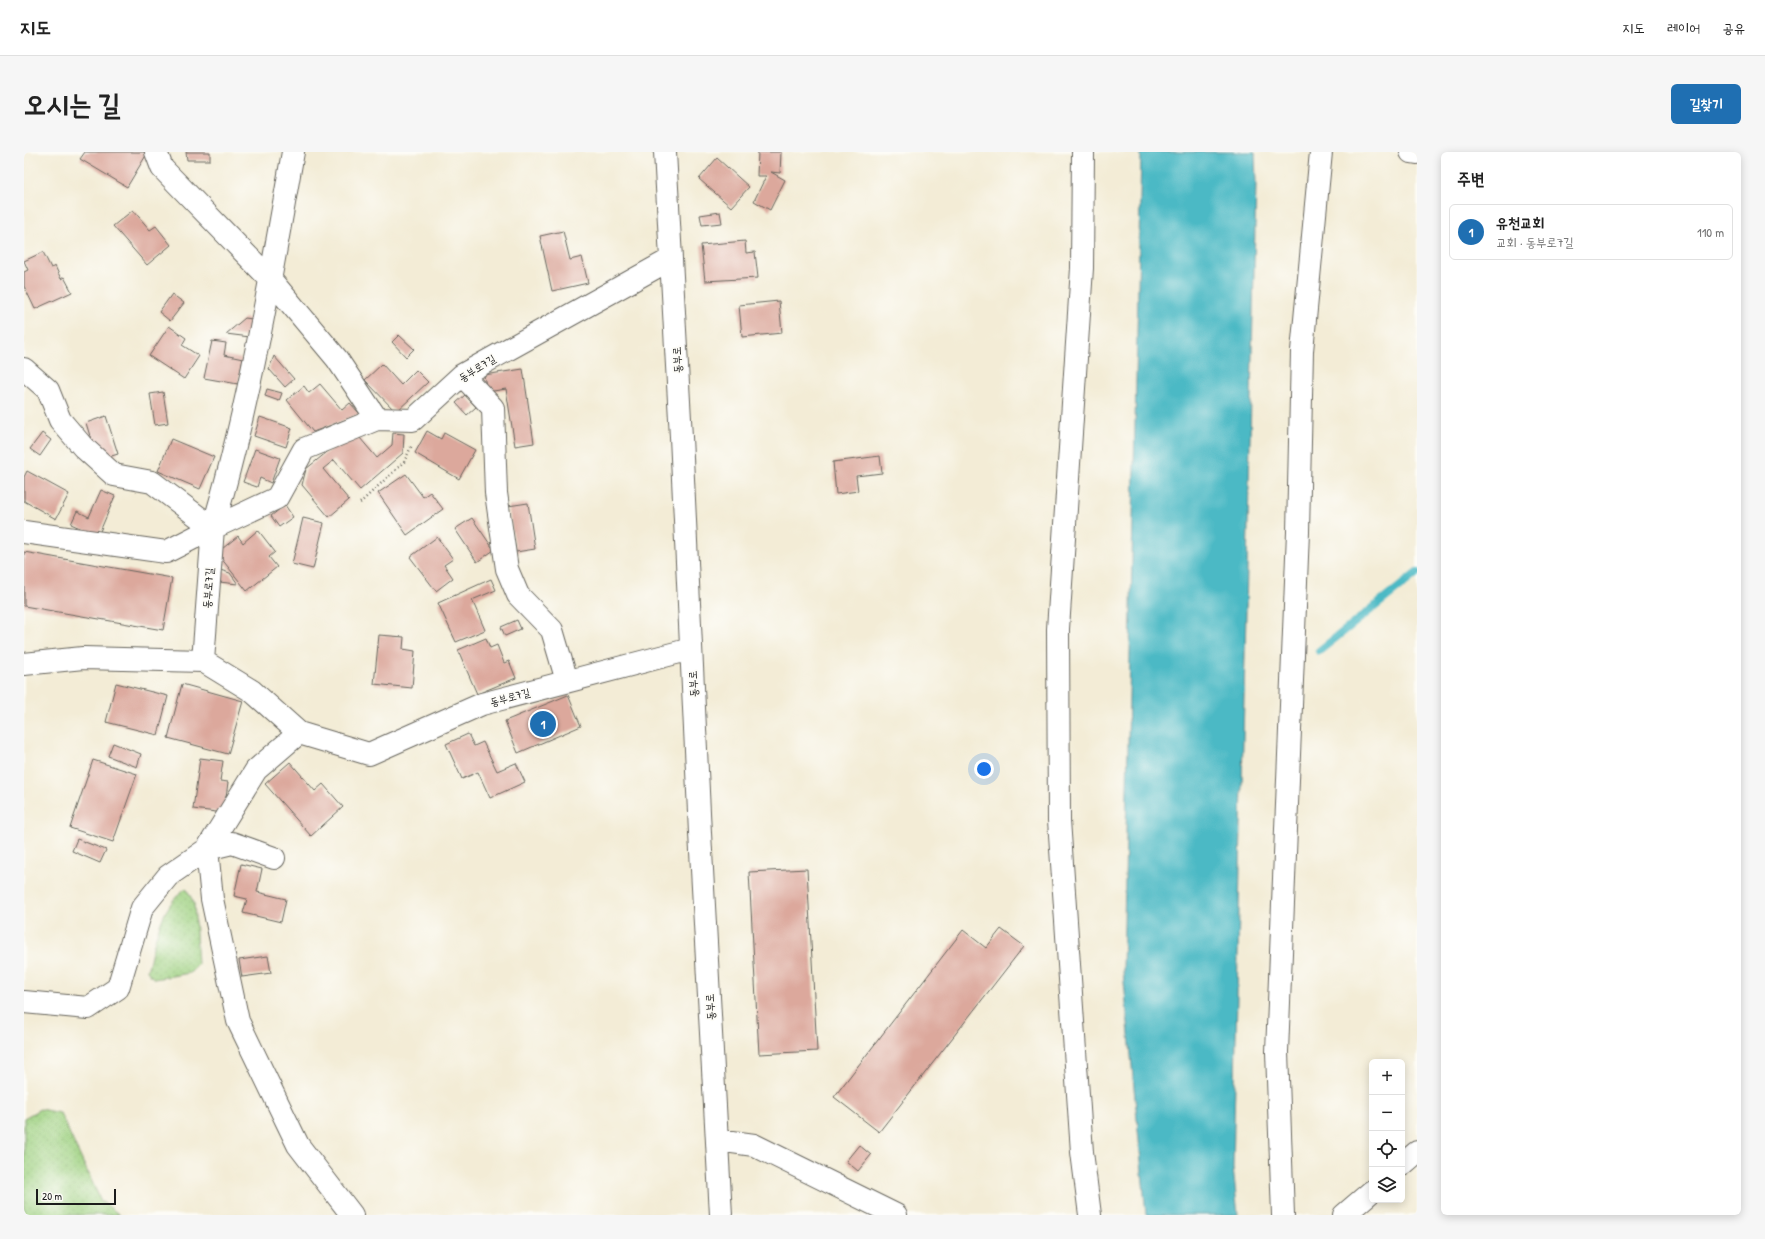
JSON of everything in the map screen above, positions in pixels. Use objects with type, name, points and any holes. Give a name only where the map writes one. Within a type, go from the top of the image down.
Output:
[{"type":"street","points":[[156,152],[162,168],[271,280],[337,359],[376,419]]},
{"type":"street","name":"동부로7길","points":[[293,152],[271,280],[228,476],[213,528],[203,661],[252,691],[300,733],[369,754],[482,704],[691,649]]},
{"type":"street","name":"동부로","points":[[665,152],[721,1215]]},
{"type":"street","points":[[1084,152],[1082,268],[1058,628],[1059,820],[1082,1152],[1090,1215]]},
{"type":"street","points":[[1283,1215],[1277,1052],[1298,532],[1302,352],[1321,152]]},
{"type":"street","points":[[1411,152],[1417,154]]},
{"type":"street","name":"동부로7길","points":[[413,420],[462,375],[671,259]]},
{"type":"street","points":[[24,369],[48,390],[60,420],[83,447],[114,475],[152,482],[213,528]]},
{"type":"street","points":[[462,375],[493,408],[496,493],[507,569],[518,595],[552,630],[567,681]]},
{"type":"street","points":[[24,532],[166,552],[277,498],[304,449],[376,419],[413,420]]},
{"type":"street","points":[[24,664],[83,658],[203,661]]},
{"type":"street","points":[[300,733],[256,770],[207,849],[212,899],[238,1021],[298,1145],[352,1215]]},
{"type":"street","points":[[24,1002],[88,1008],[118,988],[142,908],[168,876],[207,849],[232,843],[274,858]]},
{"type":"street","points":[[718,1140],[754,1145],[896,1215]]},
{"type":"street","points":[[1405,1162],[1417,1152]]},
{"type":"street","points":[[1344,1215],[1369,1194]]},
{"type":"path","points":[[360,503],[404,462],[417,435],[413,420]]},
{"type":"green space","points":[[186,888],[194,903],[198,964],[190,973],[154,979],[147,971],[160,925],[170,905]]},
{"type":"green space","points":[[40,1109],[60,1113],[101,1201],[120,1215],[24,1215],[24,1118]]},
{"type":"water","points":[[1141,152],[1255,152],[1256,184],[1233,1168],[1238,1215],[1146,1215],[1123,971]]},
{"type":"building","points":[[85,152],[148,152],[127,187],[80,159]]},
{"type":"building","points":[[186,152],[210,152],[210,160],[187,160]]},
{"type":"building","points":[[758,152],[781,152],[780,173],[771,172],[785,180],[770,210],[754,201],[766,176],[757,176]]},
{"type":"building","points":[[717,158],[749,187],[731,207],[699,179]]},
{"type":"building","points":[[133,210],[150,230],[156,226],[171,245],[147,265],[113,226]]},
{"type":"building","points":[[720,212],[722,223],[702,225],[700,215]]},
{"type":"building","points":[[563,231],[570,260],[582,257],[588,283],[552,291],[540,236]]},
{"type":"building","points":[[745,241],[746,253],[755,252],[758,278],[705,281],[701,245]]},
{"type":"building","points":[[43,252],[51,268],[55,266],[61,279],[64,277],[72,292],[35,309],[24,286],[24,272],[28,270],[24,261]]},
{"type":"building","points":[[172,294],[184,303],[170,321],[159,312]]},
{"type":"building","points":[[779,301],[782,333],[742,337],[739,305]]},
{"type":"building","points":[[245,318],[252,319],[250,337],[226,334]]},
{"type":"building","points":[[169,326],[186,338],[182,345],[199,356],[184,379],[149,356]]},
{"type":"building","points":[[399,335],[414,349],[406,357],[392,342]]},
{"type":"building","points":[[212,341],[226,343],[224,355],[243,359],[238,384],[204,378]]},
{"type":"building","points":[[274,356],[294,379],[285,387],[269,369]]},
{"type":"building","points":[[382,364],[401,385],[416,370],[428,382],[396,412],[365,380]]},
{"type":"building","points":[[523,369],[534,443],[515,446],[506,389],[487,392],[484,375]]},
{"type":"building","points":[[320,384],[342,410],[350,403],[360,414],[313,432],[287,400],[304,386],[309,393]]},
{"type":"building","points":[[267,389],[282,393],[279,401],[265,396]]},
{"type":"building","points":[[163,392],[168,423],[155,425],[150,394]]},
{"type":"building","points":[[465,395],[476,407],[467,415],[456,403]]},
{"type":"building","points":[[106,416],[118,454],[105,458],[94,449],[86,423]]},
{"type":"building","points":[[260,417],[292,428],[286,447],[254,436]]},
{"type":"building","points":[[427,431],[441,439],[444,433],[475,450],[459,479],[415,453]]},
{"type":"building","points":[[42,433],[51,440],[40,456],[30,449]]},
{"type":"building","points":[[393,433],[404,434],[403,453],[360,490],[334,460],[323,469],[349,500],[329,517],[302,485],[306,469],[337,444],[360,438],[377,458],[392,445]]},
{"type":"building","points":[[171,439],[214,457],[200,489],[158,471]]},
{"type":"building","points":[[255,449],[280,458],[271,483],[260,478],[257,487],[243,482]]},
{"type":"building","points":[[880,456],[882,473],[856,476],[858,491],[836,494],[833,462]]},
{"type":"building","points":[[27,471],[69,494],[56,519],[24,501],[24,477]]},
{"type":"building","points":[[406,474],[423,497],[430,492],[443,509],[407,535],[378,493]]},
{"type":"building","points":[[101,490],[115,496],[98,536],[71,524],[77,511],[89,517]]},
{"type":"building","points":[[528,503],[535,549],[516,552],[508,506]]},
{"type":"building","points":[[285,505],[293,517],[279,527],[271,516]]},
{"type":"building","points":[[303,518],[324,523],[313,569],[292,564]]},
{"type":"building","points":[[472,518],[494,550],[477,562],[455,529]]},
{"type":"building","points":[[258,530],[275,552],[269,557],[277,567],[247,591],[217,553],[238,536],[243,543]]},
{"type":"building","points":[[437,537],[453,559],[444,565],[453,578],[436,591],[410,557]]},
{"type":"building","points":[[24,552],[172,578],[163,630],[24,606]]},
{"type":"building","points":[[220,570],[230,573],[238,584],[219,582]]},
{"type":"building","points":[[491,579],[496,590],[472,600],[485,630],[456,642],[438,603]]},
{"type":"building","points":[[517,620],[521,629],[505,636],[501,627]]},
{"type":"building","points":[[379,635],[404,637],[403,649],[415,651],[412,688],[374,684]]},
{"type":"building","points":[[486,638],[490,648],[497,645],[504,663],[509,661],[516,678],[477,694],[458,650]]},
{"type":"building","points":[[116,683],[168,696],[158,735],[106,722]]},
{"type":"building","points":[[182,684],[243,701],[228,754],[168,738]]},
{"type":"building","points":[[568,695],[581,726],[518,753],[505,721]]},
{"type":"building","points":[[468,734],[474,746],[483,742],[497,771],[516,763],[525,782],[490,798],[478,772],[462,779],[446,744]]},
{"type":"building","points":[[113,743],[141,754],[137,767],[108,756]]},
{"type":"building","points":[[200,758],[223,761],[220,781],[228,782],[224,813],[193,809]]},
{"type":"building","points":[[93,760],[137,774],[113,842],[70,828]]},
{"type":"building","points":[[290,762],[315,791],[323,784],[343,807],[311,836],[265,784]]},
{"type":"building","points":[[77,839],[106,850],[100,863],[72,851]]},
{"type":"building","points":[[241,864],[262,869],[257,892],[286,899],[281,922],[243,913],[247,899],[234,896]]},
{"type":"building","points":[[807,869],[817,1051],[759,1054],[749,872]]},
{"type":"building","points":[[1001,929],[1024,946],[879,1132],[834,1097],[963,930],[986,948]]},
{"type":"building","points":[[268,956],[271,973],[242,977],[239,960]]},
{"type":"building","points":[[859,1145],[871,1155],[858,1171],[846,1161]]},
{"type":"waterway","points":[[1319,651],[1417,573]]},
{"type":"place","name":"유천교회","points":[[543,724]]}]
